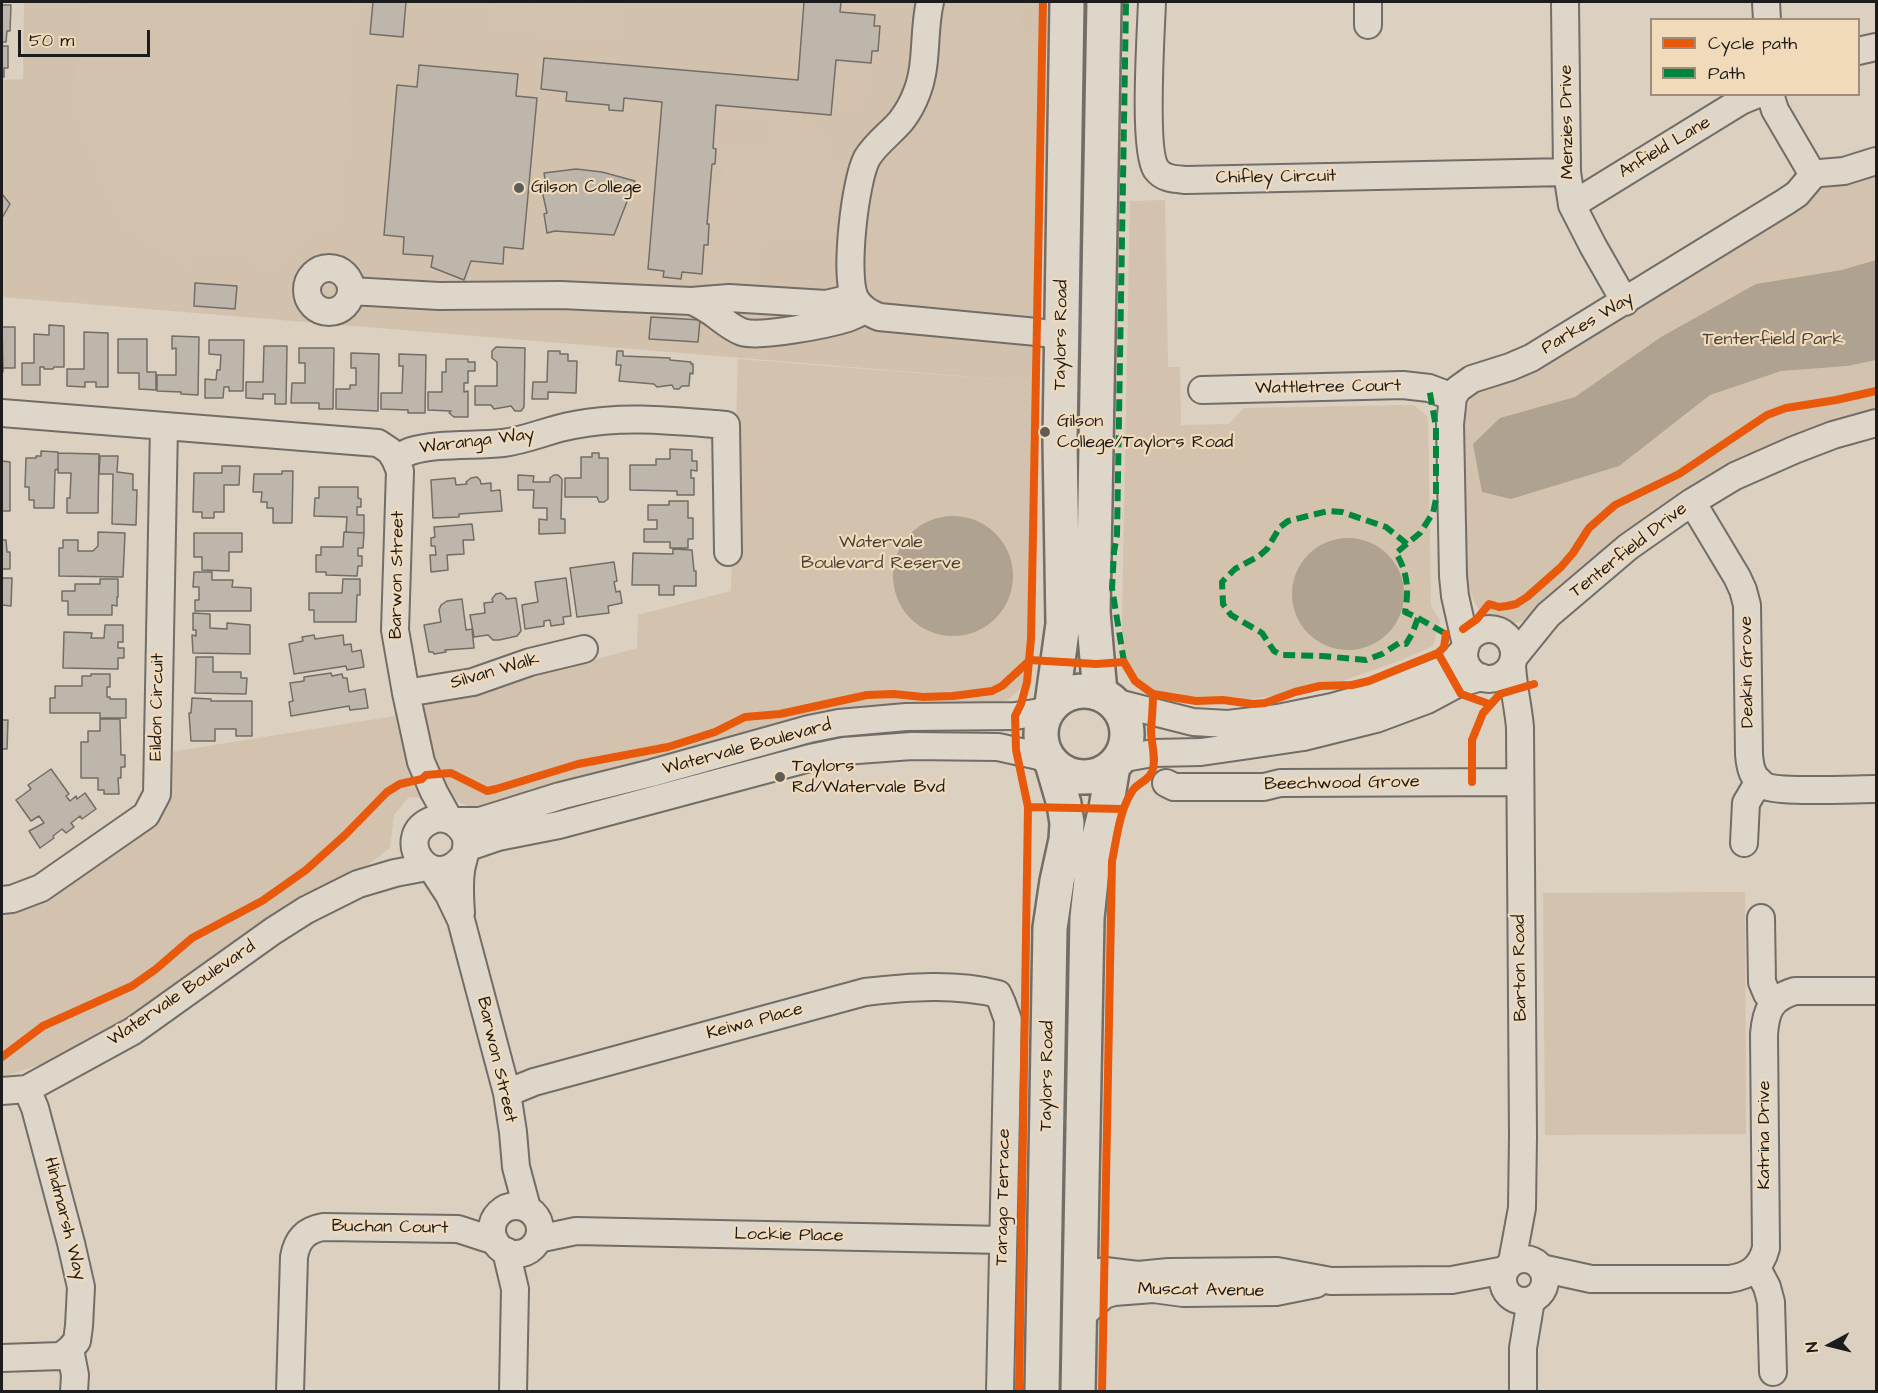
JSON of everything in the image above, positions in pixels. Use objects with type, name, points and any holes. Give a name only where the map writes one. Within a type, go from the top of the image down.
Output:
[{"type":"main road","name":"Taylors Road","points":[[1049,708],[1063,624],[1060,440],[1067,2]]},
{"type":"main road","name":"Taylors Road","points":[[1104,2],[1093,612],[1107,698]]},
{"type":"main road","points":[[1062,336],[1071,336],[1086,323],[1099,274]]},
{"type":"main road","points":[[1087,690],[1107,698],[1121,712],[1126,724],[1126,742],[1116,762],[1102,773],[1089,777],[1063,772],[1050,761],[1043,749],[1041,730],[1049,708],[1062,696],[1074,691],[1087,690]]},
{"type":"main road","name":"Taylors Road","points":[[1042,1392],[1050,928],[1067,823],[1064,804],[1050,761]]},
{"type":"main road","name":"Taylors Road","points":[[1078,1392],[1089,885],[1116,762]]},
{"type":"main road","points":[[1042,1346],[1058,1295],[1063,1287],[1079,1275]]},
{"type":"street","points":[[859,302],[851,278],[851,254],[861,170],[868,156],[911,108],[922,73],[930,2]]},
{"type":"street","name":"Chifley Circuit","points":[[1152,2],[1150,142],[1153,163],[1166,177],[1186,180],[1567,172]]},
{"type":"street","name":"Menzies Drive","points":[[1565,2],[1567,172],[1572,205],[1625,302]]},
{"type":"street","points":[[1766,2],[1767,18]]},
{"type":"street","points":[[1860,50],[1876,46]]},
{"type":"street","name":"Anfield Lane","points":[[1572,205],[1741,101],[1753,96]]},
{"type":"street","points":[[1771,96],[1775,110],[1813,176],[1820,173],[1844,171],[1876,161]]},
{"type":"street","name":"Parkes Way","points":[[1453,397],[1458,389],[1472,379],[1531,358],[1625,302],[1797,194],[1813,176]]},
{"type":"street","points":[[351,291],[439,296],[561,295],[691,301],[729,298],[826,304],[843,300],[859,302],[879,317],[1062,336]]},
{"type":"street","points":[[691,301],[701,304],[733,327],[748,333],[774,332],[849,318],[859,302]]},
{"type":"street","name":"Wattletree Court","points":[[1202,390],[1403,385],[1429,388],[1453,397]]},
{"type":"street","points":[[1453,397],[1450,409],[1453,576],[1466,647],[1466,663],[1474,674],[1483,678],[1513,711],[1520,727]]},
{"type":"street","name":"Waranga Way","points":[[2,413],[378,443],[390,450],[395,459],[410,451],[521,440],[573,425],[622,419],[665,420],[726,426],[728,552]]},
{"type":"street","name":"Tenterfield Drive","points":[[1513,661],[1548,615],[1628,547],[1692,502],[1736,476],[1794,450],[1833,435],[1876,423]]},
{"type":"street","name":"Eildon Circuit","points":[[2,900],[12,899],[41,888],[146,815],[157,794],[164,426]]},
{"type":"street","name":"Barwon Street","points":[[395,459],[400,471],[394,630],[421,762],[423,814],[420,829]]},
{"type":"street","name":"Deakin Grove","points":[[1692,502],[1737,578],[1747,605],[1749,754],[1752,771],[1759,782]]},
{"type":"street","points":[[1116,762],[1139,755],[1201,752],[1304,737],[1376,719],[1427,700],[1455,685],[1501,676],[1513,661],[1514,649],[1510,642],[1497,631],[1485,626],[1468,608],[1453,576]]},
{"type":"street","name":"Tenterfield Drive","points":[[1497,631],[1548,615]]},
{"type":"street","points":[[1107,698],[1193,722],[1228,724],[1305,714],[1360,699],[1447,668],[1461,655],[1470,639],[1481,631],[1497,631]]},
{"type":"street","name":"Silvan Walk","points":[[406,693],[473,682],[530,662],[584,649]]},
{"type":"street","name":"Barton Road","points":[[1513,661],[1520,727],[1523,1280]]},
{"type":"street","name":"Watervale Boulevard","points":[[451,820],[472,822],[487,819],[560,796],[829,725],[906,717],[1015,717],[1049,708]]},
{"type":"street","points":[[1265,743],[1278,767],[1280,783]]},
{"type":"street","name":"Watervale Boulevard","points":[[465,852],[498,837],[559,825],[844,751],[912,746],[998,747],[1050,761]]},
{"type":"street","name":"Barwon Street","points":[[421,762],[434,792],[451,820]]},
{"type":"street","name":"Beechwood Grove","points":[[1166,783],[1174,787],[1264,787],[1280,783],[1519,782]]},
{"type":"street","points":[[1744,843],[1746,802],[1759,782],[1780,789],[1876,789]]},
{"type":"street","points":[[434,819],[451,820],[464,832],[465,852],[458,864],[441,870],[430,868],[416,855],[415,839],[420,829],[434,819]]},
{"type":"street","name":"Watervale Boulevard","points":[[358,884],[389,860],[420,829]]},
{"type":"street","name":"Barwon Street","points":[[461,920],[460,872],[465,852]]},
{"type":"street","name":"Watervale Boulevard","points":[[2,1091],[27,1089],[133,1031],[306,909],[358,884],[395,873],[430,868]]},
{"type":"street","name":"Barwon Street","points":[[430,868],[449,895],[461,920],[507,1093],[516,1167],[513,1392]]},
{"type":"street","points":[[1761,918],[1762,982],[1767,994],[1774,1001],[1795,992],[1876,991]]},
{"type":"street","name":"Keiwa Place","points":[[507,1093],[534,1082],[865,992],[898,988],[980,990],[998,994],[1002,1003]]},
{"type":"street","name":"Katrina Drive","points":[[1756,1268],[1763,1259],[1766,1248],[1764,1034],[1765,1020],[1774,1001]]},
{"type":"street","name":"Tarago Terrace","points":[[1000,1392],[1008,1020],[1002,1003]]},
{"type":"street","name":"Hindmarsh Way","points":[[27,1089],[35,1108],[81,1287],[77,1341],[70,1349],[75,1375],[74,1392]]},
{"type":"street","name":"Buchan Court","points":[[290,1392],[294,1257],[300,1239],[314,1228],[516,1230]]},
{"type":"street","name":"Lockie Place","points":[[516,1230],[1003,1240]]},
{"type":"street","points":[[1523,1392],[1523,1280],[1729,1279],[1740,1277],[1756,1268],[1767,1287],[1771,1302],[1773,1372]]},
{"type":"street","name":"Muscat Avenue","points":[[1079,1275],[1105,1271],[1138,1275],[1169,1272],[1277,1271],[1331,1281]]},
{"type":"street","name":"Muscat Avenue","points":[[1080,1317],[1104,1295],[1114,1292],[1153,1289],[1183,1293],[1276,1292],[1331,1281],[1523,1280]]},
{"type":"street","points":[[2,1358],[61,1356],[70,1349]]},
{"type":"shaded area","name":"Gilson College","points":[[24,2],[1041,2],[1033,382],[2,297],[2,80],[23,79]]},
{"type":"shaded area","points":[[1876,260],[1876,360],[1847,366],[1781,371],[1710,395],[1619,466],[1511,499],[1482,492],[1473,444],[1500,418],[1575,397],[1661,337],[1756,284],[1842,270]]},
{"type":"shaded area","points":[[953,516],[976,521],[995,534],[1008,553],[1013,576],[1008,599],[995,618],[976,631],[953,636],[930,631],[911,618],[898,599],[893,576],[898,553],[911,534],[930,521]]},
{"type":"shaded area","points":[[1348,538],[1369,542],[1387,555],[1400,573],[1404,594],[1400,615],[1387,633],[1369,646],[1348,650],[1327,646],[1309,633],[1296,615],[1292,594],[1296,573],[1309,555],[1327,542]]},
{"type":"green space","points":[[83,2],[354,2],[341,225],[303,238],[271,270],[255,264],[252,257],[193,250],[191,267],[122,227],[72,109]]},
{"type":"green space","points":[[491,2],[532,2],[529,33],[488,30]]},
{"type":"green space","points":[[537,2],[577,2],[574,37],[534,33]]},
{"type":"green space","points":[[584,2],[624,2],[621,41],[580,37]]},
{"type":"green space","points":[[941,2],[1023,2],[1020,16],[1021,27],[1026,35],[1040,41],[1040,57],[956,58],[940,74],[931,76]]},
{"type":"green space","points":[[958,60],[1040,62],[1034,310],[1031,310],[1021,323],[879,311],[861,296],[865,187],[874,164],[930,80],[945,73]]},
{"type":"green space","points":[[836,66],[871,68],[862,112],[832,112]]},
{"type":"green space","points":[[718,107],[788,112],[788,119],[734,113],[733,118],[717,117]]},
{"type":"green space","points":[[796,117],[815,118],[819,128],[833,146],[827,160],[843,164],[833,230],[828,240],[762,236],[758,287],[706,284],[701,286],[705,245],[712,245],[713,225],[707,224],[710,185],[722,186],[726,145],[768,148],[771,123],[788,125],[789,119],[796,120]]},
{"type":"green space","name":"Tenterfield Park","points":[[1876,174],[1876,416],[1819,431],[1535,615],[1510,624],[1494,622],[1487,618],[1480,611],[1471,594],[1465,566],[1464,421],[1469,401],[1477,391],[1797,207],[1827,184]]},
{"type":"green space","points":[[1165,200],[1168,367],[1180,367],[1181,425],[1229,424],[1244,408],[1414,405],[1428,417],[1431,605],[1440,621],[1433,646],[1343,681],[1281,695],[1249,699],[1184,702],[1140,688],[1121,669],[1130,201]]},
{"type":"green space","name":"Watervale Boulevard Reserve","points":[[738,359],[1033,382],[1029,663],[1026,676],[1015,694],[999,703],[966,706],[479,812],[456,800],[409,797],[394,815],[390,848],[357,873],[127,1025],[49,1062],[2,1077],[2,906],[149,818],[170,752],[389,717],[453,695],[551,672],[637,648],[638,615],[731,591]]},
{"type":"green space","points":[[1745,892],[1746,1134],[1545,1135],[1543,893]]},
{"type":"building","points":[[373,2],[406,2],[403,37],[370,34]]},
{"type":"building","points":[[804,2],[841,2],[840,12],[875,15],[874,26],[880,26],[878,51],[872,51],[871,63],[836,60],[831,115],[716,105],[713,148],[716,149],[715,164],[712,164],[707,224],[709,224],[708,245],[704,245],[702,274],[682,272],[681,279],[663,277],[664,271],[648,269],[662,102],[624,98],[623,111],[609,110],[609,105],[566,101],[567,92],[541,89],[544,58],[798,80]]},
{"type":"building","points":[[2,5],[11,5],[10,31],[7,31],[6,42],[2,42]]},
{"type":"building","points":[[2,46],[8,46],[8,68],[4,68],[4,77],[2,77]]},
{"type":"building","points":[[419,65],[518,74],[516,96],[537,98],[523,249],[504,247],[503,264],[471,261],[464,280],[431,267],[433,256],[403,254],[404,237],[384,235],[397,85],[417,87]]},
{"type":"building","points":[[576,169],[602,172],[635,181],[614,235],[555,231],[547,233],[544,214],[547,213],[541,186],[546,185],[544,173]]},
{"type":"building","points":[[2,194],[10,204],[2,218]]},
{"type":"building","points":[[195,283],[237,286],[235,309],[194,306]]},
{"type":"building","points":[[651,317],[700,320],[698,342],[649,339]]},
{"type":"building","points":[[49,325],[64,326],[64,367],[44,369],[40,367],[40,385],[22,385],[22,363],[34,363],[34,334],[49,335]]},
{"type":"building","points":[[2,327],[15,327],[15,368],[3,368],[3,372]]},
{"type":"building","points":[[84,332],[108,333],[108,387],[96,387],[96,382],[85,382],[85,387],[67,386],[67,369],[84,369]]},
{"type":"building","points":[[172,336],[199,337],[198,395],[157,391],[157,375],[176,375],[176,348],[172,349]]},
{"type":"building","points":[[118,339],[147,339],[147,372],[156,372],[156,390],[139,389],[139,373],[118,373]]},
{"type":"building","points":[[209,340],[244,340],[243,391],[229,391],[229,387],[224,387],[223,398],[205,398],[205,379],[216,380],[217,370],[220,370],[221,355],[209,354]]},
{"type":"building","points":[[264,346],[287,346],[286,404],[275,404],[275,394],[263,394],[263,399],[246,398],[246,382],[263,382]]},
{"type":"building","points":[[496,347],[525,348],[524,407],[521,411],[515,411],[511,406],[494,409],[491,405],[475,405],[475,386],[497,386],[497,362],[492,358],[492,351]]},
{"type":"building","points":[[299,348],[334,348],[333,409],[319,409],[319,403],[291,403],[292,383],[305,383],[305,363],[299,363]]},
{"type":"building","points":[[548,351],[560,351],[560,354],[568,354],[568,361],[577,361],[576,393],[548,392],[548,399],[532,399],[533,382],[547,382]]},
{"type":"building","points":[[617,351],[623,351],[623,356],[670,358],[670,360],[691,362],[693,374],[690,373],[689,386],[674,389],[672,385],[657,387],[654,384],[619,381],[621,365],[616,365]]},
{"type":"building","points":[[351,353],[379,354],[378,411],[336,409],[336,389],[350,389],[350,385],[356,385],[356,368],[351,368]]},
{"type":"building","points":[[399,354],[426,355],[425,413],[381,409],[381,393],[402,393],[403,366],[399,366]]},
{"type":"building","points":[[446,359],[468,359],[468,362],[475,362],[475,371],[468,371],[468,383],[464,383],[464,392],[468,391],[468,417],[454,417],[449,413],[451,411],[428,410],[428,392],[442,392],[442,372],[446,372]]},
{"type":"building","points":[[670,449],[692,450],[692,461],[697,461],[697,471],[691,470],[691,478],[694,478],[694,495],[677,495],[677,491],[630,490],[630,465],[656,465],[656,459],[670,459]]},
{"type":"building","points":[[41,451],[58,452],[54,508],[34,508],[34,500],[29,500],[29,487],[25,487],[26,458],[41,456]]},
{"type":"building","points":[[58,453],[99,454],[98,513],[67,513],[71,473],[58,473]]},
{"type":"building","points":[[592,453],[599,453],[599,458],[608,458],[608,499],[599,502],[597,497],[565,497],[565,478],[581,478],[581,457],[592,457]]},
{"type":"building","points":[[100,456],[118,456],[117,472],[133,474],[133,490],[137,490],[136,525],[112,524],[113,474],[99,474]]},
{"type":"building","points":[[2,461],[10,462],[10,511],[2,511]]},
{"type":"building","points":[[222,466],[240,466],[239,485],[224,485],[224,512],[214,512],[214,518],[202,518],[202,512],[193,512],[194,473],[222,473]]},
{"type":"building","points":[[282,471],[293,471],[292,523],[273,523],[273,508],[267,508],[267,502],[261,502],[262,492],[253,492],[254,474],[282,474]]},
{"type":"building","points":[[518,475],[534,476],[533,482],[550,482],[550,478],[554,475],[562,479],[561,519],[565,519],[565,533],[539,534],[539,519],[547,520],[547,508],[533,508],[534,490],[518,490]]},
{"type":"building","points":[[477,477],[481,484],[491,483],[491,491],[500,490],[502,511],[433,518],[431,480],[455,478],[456,485],[467,484],[466,482],[471,478]]},
{"type":"building","points":[[319,487],[358,487],[361,507],[357,507],[357,515],[364,515],[364,533],[346,532],[347,517],[314,516],[315,498],[319,498]]},
{"type":"building","points":[[669,501],[688,501],[688,518],[693,518],[693,539],[688,539],[688,548],[670,548],[670,542],[644,542],[644,529],[657,529],[657,520],[648,520],[648,505],[669,505]]},
{"type":"building","points":[[472,524],[474,540],[463,540],[464,554],[447,555],[448,570],[431,572],[430,555],[436,555],[435,546],[431,546],[431,538],[435,537],[434,527]]},
{"type":"building","points":[[98,532],[125,533],[123,577],[59,576],[59,548],[63,548],[63,540],[78,540],[78,551],[93,551],[98,546]]},
{"type":"building","points":[[344,532],[364,533],[363,548],[358,548],[358,556],[362,556],[362,566],[358,566],[357,576],[326,575],[326,572],[316,572],[316,555],[321,555],[321,547],[343,547]]},
{"type":"building","points":[[194,533],[242,533],[242,552],[229,552],[229,571],[202,570],[202,557],[194,557]]},
{"type":"building","points":[[2,540],[6,540],[7,552],[10,552],[10,569],[2,569]]},
{"type":"building","points":[[673,549],[692,550],[696,586],[674,586],[674,595],[659,595],[659,585],[632,585],[633,553],[673,554]]},
{"type":"building","points":[[614,562],[617,581],[614,582],[616,592],[620,591],[622,603],[608,606],[609,613],[577,617],[570,568]]},
{"type":"building","points":[[194,572],[212,572],[212,580],[233,580],[232,587],[251,588],[251,611],[195,611],[195,600],[199,600],[199,587],[193,587]]},
{"type":"building","points":[[2,578],[12,578],[11,606],[2,605]]},
{"type":"building","points":[[566,578],[571,616],[563,617],[564,624],[551,626],[550,620],[544,621],[544,626],[525,629],[522,605],[538,602],[535,582]]},
{"type":"building","points":[[100,579],[118,579],[117,606],[112,605],[112,615],[68,615],[68,601],[62,601],[62,591],[75,591],[75,584],[100,584]]},
{"type":"building","points":[[343,579],[360,579],[356,622],[314,622],[314,610],[309,610],[309,593],[342,593]]},
{"type":"building","points":[[501,593],[506,599],[516,598],[521,631],[517,636],[499,640],[493,640],[488,635],[474,637],[470,615],[485,613],[484,603],[493,602],[492,599],[496,594]]},
{"type":"building","points":[[462,599],[466,630],[472,629],[474,648],[445,650],[446,652],[434,654],[429,652],[424,625],[441,622],[439,610],[441,605],[447,601]]},
{"type":"building","points":[[193,613],[210,614],[210,628],[227,629],[227,623],[250,625],[250,654],[193,653],[192,635],[196,636],[196,630],[193,630]]},
{"type":"building","points":[[105,625],[123,625],[123,642],[118,642],[118,648],[124,648],[124,658],[118,658],[118,669],[63,668],[64,632],[92,633],[91,638],[104,638]]},
{"type":"building","points":[[314,635],[315,639],[343,635],[344,645],[351,644],[352,652],[361,650],[364,667],[347,670],[346,666],[294,674],[289,644],[303,641],[302,637]]},
{"type":"building","points":[[196,657],[213,657],[213,672],[241,672],[241,678],[247,678],[246,694],[195,693]]},
{"type":"building","points":[[331,673],[332,676],[342,674],[343,678],[347,678],[349,692],[365,689],[368,708],[350,710],[349,706],[291,716],[289,702],[293,701],[290,683],[304,681],[304,677]]},
{"type":"building","points":[[91,674],[110,674],[107,697],[126,699],[126,718],[100,718],[100,713],[50,713],[50,698],[55,698],[55,686],[82,686],[82,676],[91,676]]},
{"type":"building","points":[[192,698],[211,699],[211,701],[252,701],[252,736],[236,736],[236,729],[215,729],[215,741],[191,741],[189,713],[191,713]]},
{"type":"building","points":[[100,719],[120,719],[121,755],[125,755],[125,767],[121,767],[121,778],[118,778],[119,794],[104,794],[104,790],[98,790],[98,778],[81,778],[81,742],[88,742],[88,731],[100,731]]},
{"type":"building","points":[[2,720],[8,720],[7,749],[2,749]]},
{"type":"building","points":[[51,769],[69,794],[66,796],[70,801],[85,793],[96,809],[82,819],[80,816],[71,823],[74,827],[66,833],[62,829],[40,848],[29,831],[44,823],[39,816],[31,821],[16,800],[31,789],[28,785]]},
{"type":"marked path","points":[[1124,662],[1112,588],[1117,535],[1126,2]]},
{"type":"marked path","points":[[1407,544],[1386,527],[1342,512],[1328,511],[1288,521],[1280,527],[1267,549],[1235,569],[1222,582],[1223,604],[1231,615],[1262,633],[1274,651],[1281,655],[1366,660],[1382,654],[1399,643],[1406,644],[1418,618],[1405,612],[1406,582],[1396,553],[1420,533],[1433,513],[1436,499],[1436,427],[1429,388]]},
{"type":"marked path","points":[[1418,618],[1446,634],[1449,633]]},
{"type":"cycle path","points":[[1043,2],[1031,639],[1027,682],[1015,716],[1016,750],[1028,807],[1123,809]]},
{"type":"cycle path","points":[[1463,629],[1477,619],[1489,604],[1499,607],[1507,606],[1516,604],[1527,597],[1561,567],[1589,528],[1615,505],[1679,474],[1767,415],[1786,408],[1876,391]]},
{"type":"cycle path","points":[[2,1057],[43,1026],[132,986],[192,938],[262,901],[306,870],[345,835],[387,792],[400,784],[422,779],[426,775],[451,773],[487,791],[578,764],[668,747],[715,732],[745,717],[780,714],[867,695],[894,694],[923,697],[992,691],[1002,686],[1030,660],[1096,664],[1124,662],[1135,681],[1153,694],[1196,701],[1265,703],[1320,686],[1352,685],[1369,681],[1438,653],[1444,647],[1446,634]]},
{"type":"cycle path","points":[[1438,653],[1461,694],[1489,704]]},
{"type":"cycle path","points":[[1472,782],[1472,740],[1483,713],[1500,694],[1534,684]]},
{"type":"cycle path","points":[[1102,1392],[1112,861],[1119,824],[1128,798],[1152,772],[1154,757],[1151,730],[1153,694]]},
{"type":"cycle path","points":[[1019,1392],[1028,807]]},
{"type":"place","name":"Gilson College","points":[[519,188]]},
{"type":"place","name":"Gilson College/Taylors Road","points":[[1045,432]]},
{"type":"place","name":"Taylors Rd/Watervale Bvd","points":[[780,777]]}]
